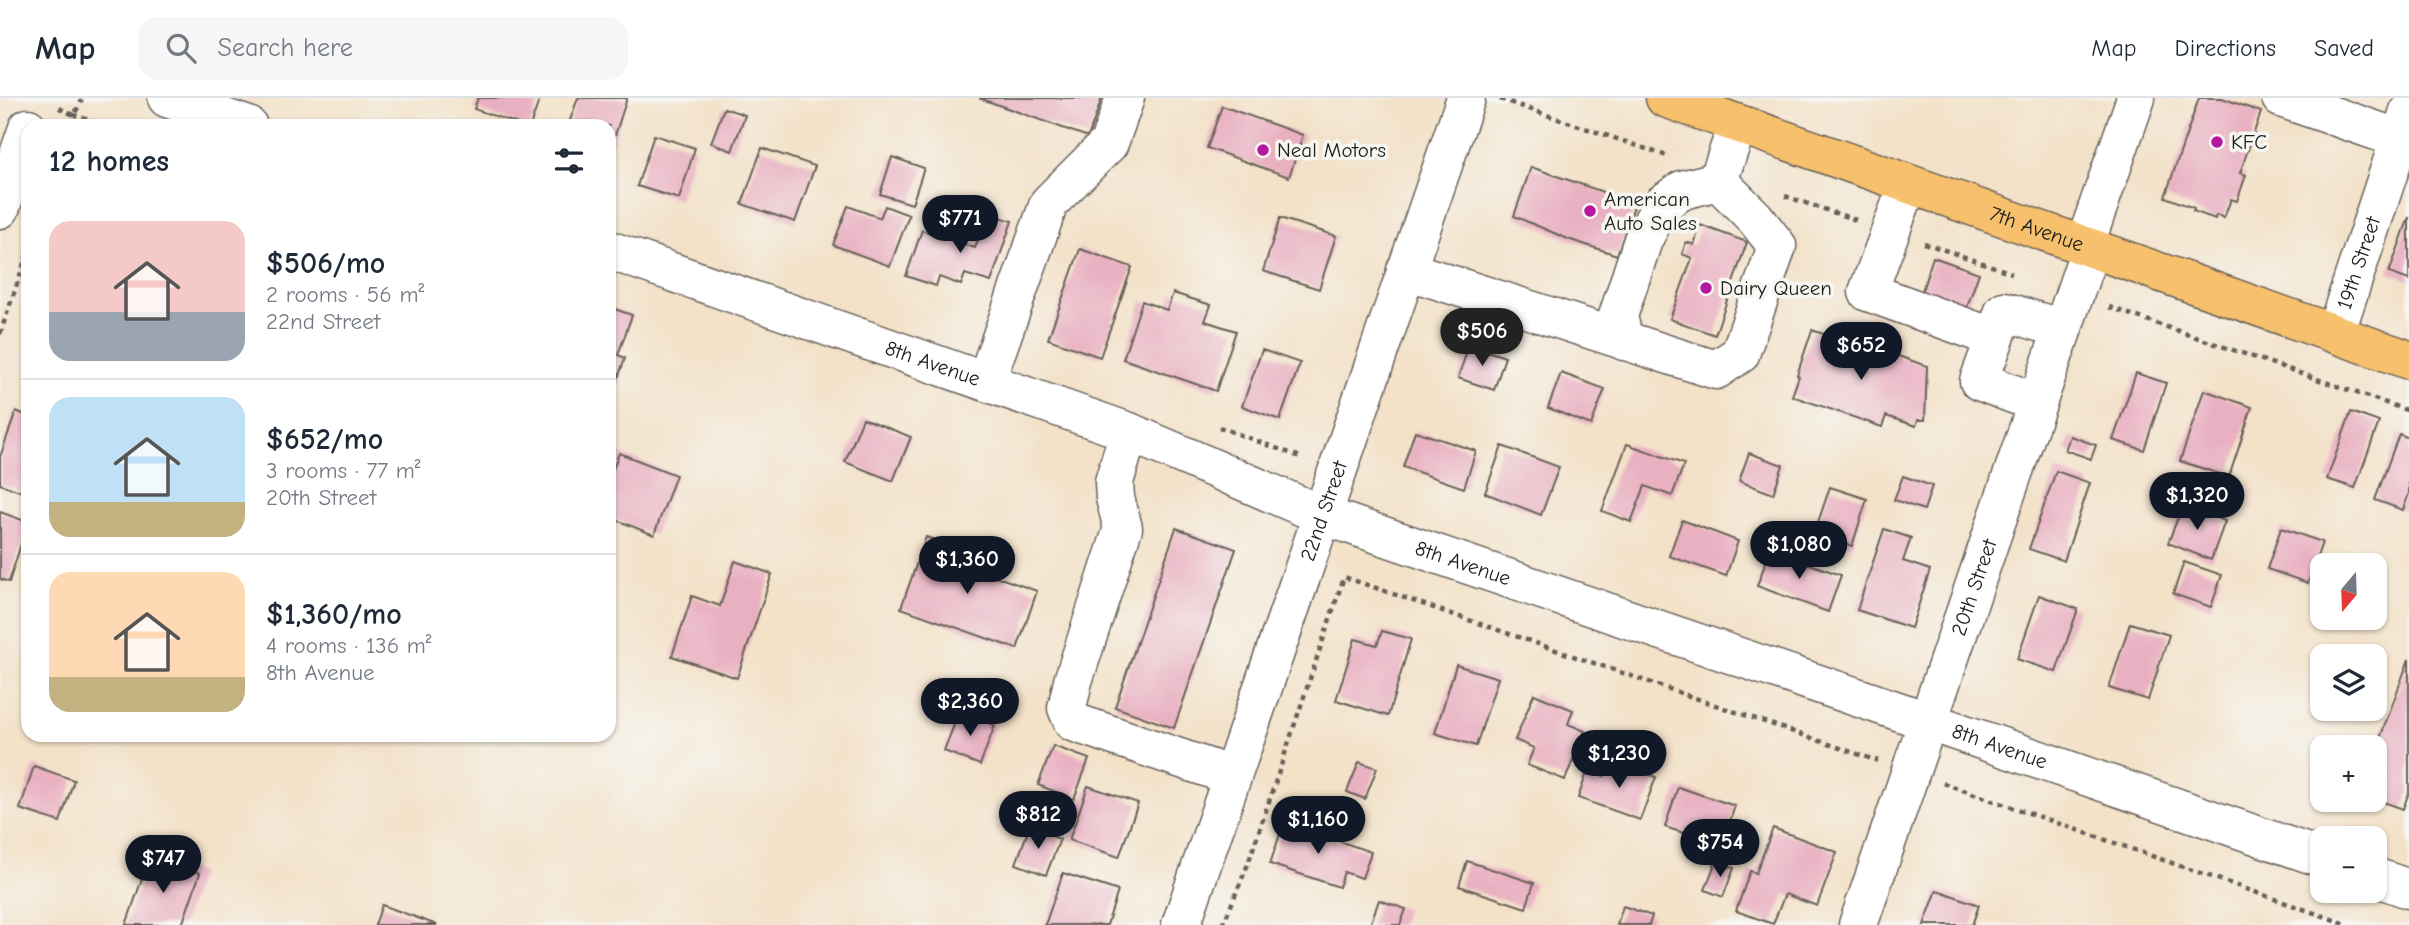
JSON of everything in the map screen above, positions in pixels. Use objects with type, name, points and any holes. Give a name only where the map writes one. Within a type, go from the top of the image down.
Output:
[{"type":"main road","name":"7th Avenue","points":[[1665,98],[2409,360]]},
{"type":"street","points":[[167,98],[228,119]]},
{"type":"street","points":[[986,381],[1049,203],[1110,143],[1125,98]]},
{"type":"street","name":"22nd Street","points":[[1181,925],[1466,98]]},
{"type":"street","name":"20th Street","points":[[1858,925],[2068,312],[2136,98]]},
{"type":"street","points":[[2281,98],[2403,142]]},
{"type":"street","points":[[1718,181],[1738,124]]},
{"type":"street","name":"19th Street","points":[[2335,334],[2403,142]]},
{"type":"street","points":[[0,209],[21,157]]},
{"type":"street","points":[[1624,341],[1618,316],[1643,240],[1661,205],[1682,190],[1718,181]]},
{"type":"street","points":[[1406,270],[1716,370],[1740,354],[1777,246],[1755,218],[1718,181]]},
{"type":"street","points":[[1908,184],[1868,292],[1995,338]]},
{"type":"street","name":"8th Avenue","points":[[616,252],[1129,432],[1322,515],[1927,721],[2310,838]]},
{"type":"street","points":[[2037,402],[1979,382],[2004,311],[2068,312]]},
{"type":"street","points":[[1129,432],[1114,482],[1123,528],[1073,681],[1067,708],[1073,722],[1232,776]]},
{"type":"street","points":[[2387,881],[2409,888]]},
{"type":"path","points":[[1499,98],[1668,156]]},
{"type":"path","points":[[74,119],[82,100]]},
{"type":"path","points":[[38,115],[75,115],[87,119]]},
{"type":"path","points":[[1783,195],[2022,277]]},
{"type":"path","points":[[0,334],[21,272]]},
{"type":"path","points":[[2068,312],[2409,411]]},
{"type":"path","points":[[1217,427],[1304,458],[1311,452]]},
{"type":"path","points":[[1223,925],[1248,864],[1344,577],[1879,761]]},
{"type":"path","points":[[1940,781],[2349,925]]},
{"type":"building","points":[[478,98],[540,98],[532,119],[503,119],[474,109]]},
{"type":"building","points":[[578,98],[627,98],[616,132],[616,119],[570,119]]},
{"type":"building","points":[[979,98],[1102,98],[1088,137]]},
{"type":"building","name":"KFC","points":[[2199,98],[2222,98],[2261,112],[2240,173],[2246,175],[2237,201],[2231,199],[2224,218],[2216,215],[2215,219],[2165,197]]},
{"type":"building","points":[[1222,106],[1303,135],[1289,177],[1207,148]]},
{"type":"building","points":[[724,108],[745,115],[732,151],[711,143]]},
{"type":"building","points":[[654,135],[695,148],[679,199],[637,186]]},
{"type":"building","points":[[762,148],[815,166],[795,222],[742,204]]},
{"type":"building","points":[[892,157],[924,168],[912,204],[880,194]]},
{"type":"building","points":[[1531,167],[1635,203],[1617,255],[1568,239],[1514,216]]},
{"type":"building","points":[[848,206],[880,218],[885,206],[909,215],[890,266],[833,245]]},
{"type":"building","points":[[987,213],[1012,221],[991,282],[965,274],[961,285],[939,277],[936,286],[906,276],[922,230],[975,248]]},
{"type":"building","points":[[2409,217],[2409,280],[2389,273]]},
{"type":"building","points":[[1280,218],[1336,236],[1319,289],[1263,271]]},
{"type":"building","name":"Dairy Queen","points":[[1700,225],[1747,242],[1715,335],[1670,319],[1692,258],[1682,254],[1686,242],[1694,245]]},
{"type":"building","points":[[1080,249],[1132,267],[1100,357],[1048,339]]},
{"type":"building","points":[[1933,257],[1979,273],[1966,310],[1921,294]]},
{"type":"building","points":[[1173,293],[1211,305],[1205,321],[1236,331],[1216,391],[1123,359],[1142,301],[1167,310]]},
{"type":"building","points":[[616,309],[632,315],[618,355],[625,358],[616,384]]},
{"type":"building","points":[[1812,330],[1880,354],[1881,350],[1927,366],[1925,420],[1918,420],[1916,426],[1886,416],[1882,427],[1792,396]]},
{"type":"building","points":[[1469,345],[1505,357],[1494,390],[1458,378]]},
{"type":"building","points":[[1262,350],[1300,363],[1280,420],[1242,406]]},
{"type":"building","points":[[1561,373],[1605,389],[1591,425],[1548,408]]},
{"type":"building","points":[[2136,373],[2166,383],[2144,450],[2113,440]]},
{"type":"building","points":[[2204,390],[2252,407],[2229,477],[2180,461]]},
{"type":"building","points":[[16,411],[21,413],[21,492],[0,484],[0,457]]},
{"type":"building","points":[[2351,412],[2379,422],[2355,488],[2327,479]]},
{"type":"building","points":[[863,418],[911,437],[893,481],[845,462]]},
{"type":"building","points":[[1415,431],[1476,451],[1464,488],[1403,467]]},
{"type":"building","points":[[2399,434],[2409,438],[2409,493],[2403,510],[2375,500]]},
{"type":"building","points":[[2070,436],[2096,445],[2091,459],[2065,450]]},
{"type":"building","points":[[1627,444],[1684,464],[1672,496],[1645,486],[1631,522],[1602,511]]},
{"type":"building","points":[[1502,446],[1559,467],[1541,515],[1485,493]]},
{"type":"building","points":[[619,453],[676,475],[654,535],[616,520],[616,461]]},
{"type":"building","points":[[1749,453],[1783,465],[1773,494],[1739,481]]},
{"type":"building","points":[[2056,471],[2090,483],[2064,561],[2029,549]]},
{"type":"building","points":[[1903,476],[1932,486],[1924,510],[1894,500]]},
{"type":"building","points":[[1830,487],[1867,499],[1852,546],[1814,534]]},
{"type":"building","points":[[2183,505],[2225,521],[2211,560],[2168,543]]},
{"type":"building","points":[[0,512],[21,520],[21,544],[9,582],[0,579]]},
{"type":"building","points":[[1682,520],[1738,541],[1726,576],[1669,556]]},
{"type":"building","points":[[1176,528],[1236,549],[1174,728],[1115,707]]},
{"type":"building","points":[[2281,528],[2322,542],[2318,553],[2310,553],[2308,583],[2267,569]]},
{"type":"building","points":[[1884,529],[1911,538],[1903,561],[1930,570],[1911,628],[1857,610]]},
{"type":"building","points":[[926,537],[967,552],[963,565],[1037,591],[1017,649],[901,608]]},
{"type":"building","points":[[1770,550],[1841,575],[1828,612],[1757,586]]},
{"type":"building","points":[[735,561],[772,574],[737,678],[672,656],[692,596],[720,606]]},
{"type":"building","points":[[2184,562],[2222,575],[2211,607],[2173,594]]},
{"type":"building","points":[[2039,595],[2078,609],[2056,672],[2017,659]]},
{"type":"building","points":[[2130,623],[2169,635],[2148,700],[2109,688]]},
{"type":"building","points":[[1382,631],[1411,639],[1388,716],[1336,700],[1355,639],[1377,645]]},
{"type":"building","points":[[2409,659],[2409,792],[2403,809],[2387,803],[2387,735],[2381,735]]},
{"type":"building","points":[[1456,665],[1498,678],[1476,746],[1435,733]]},
{"type":"building","points":[[1534,694],[1573,710],[1568,724],[1585,731],[1565,780],[1527,765],[1534,748],[1515,740]]},
{"type":"building","points":[[959,712],[995,725],[980,765],[944,751]]},
{"type":"building","points":[[1053,746],[1089,759],[1074,799],[1038,785]]},
{"type":"building","points":[[1609,760],[1656,777],[1640,820],[1578,798],[1588,770],[1604,776]]},
{"type":"building","points":[[1359,762],[1377,768],[1365,799],[1347,792]]},
{"type":"building","points":[[34,766],[74,780],[60,822],[20,809]]},
{"type":"building","points":[[1088,786],[1138,803],[1119,857],[1069,840]]},
{"type":"building","points":[[1678,787],[1735,806],[1721,847],[1711,844],[1706,858],[1690,853],[1696,837],[1665,827]]},
{"type":"building","points":[[1284,822],[1371,852],[1362,878],[1344,872],[1339,887],[1270,864]]},
{"type":"building","points":[[1029,828],[1060,839],[1046,875],[1016,864]]},
{"type":"building","points":[[1773,828],[1837,852],[1817,906],[1785,894],[1773,924],[1736,911],[1750,871],[1756,873]]},
{"type":"building","points":[[150,856],[200,873],[182,925],[126,925]]},
{"type":"building","points":[[1467,861],[1534,883],[1526,908],[1459,886]]},
{"type":"building","points":[[1716,861],[1734,868],[1723,897],[1705,890]]},
{"type":"building","points":[[1063,873],[1118,891],[1107,925],[1045,925]]},
{"type":"building","points":[[1937,890],[1979,905],[1972,925],[1924,925]]},
{"type":"building","points":[[1379,900],[1406,909],[1400,925],[1370,925]]},
{"type":"building","points":[[382,905],[437,925],[375,925]]},
{"type":"building","points":[[1623,906],[1652,916],[1649,925],[1617,925]]},
{"type":"place","name":"KFC","points":[[2217,142]]},
{"type":"place","name":"Neal Motors","points":[[1263,150]]},
{"type":"place","name":"American Auto Sales","points":[[1590,211]]},
{"type":"place","name":"Dairy Queen","points":[[1706,288]]}]
